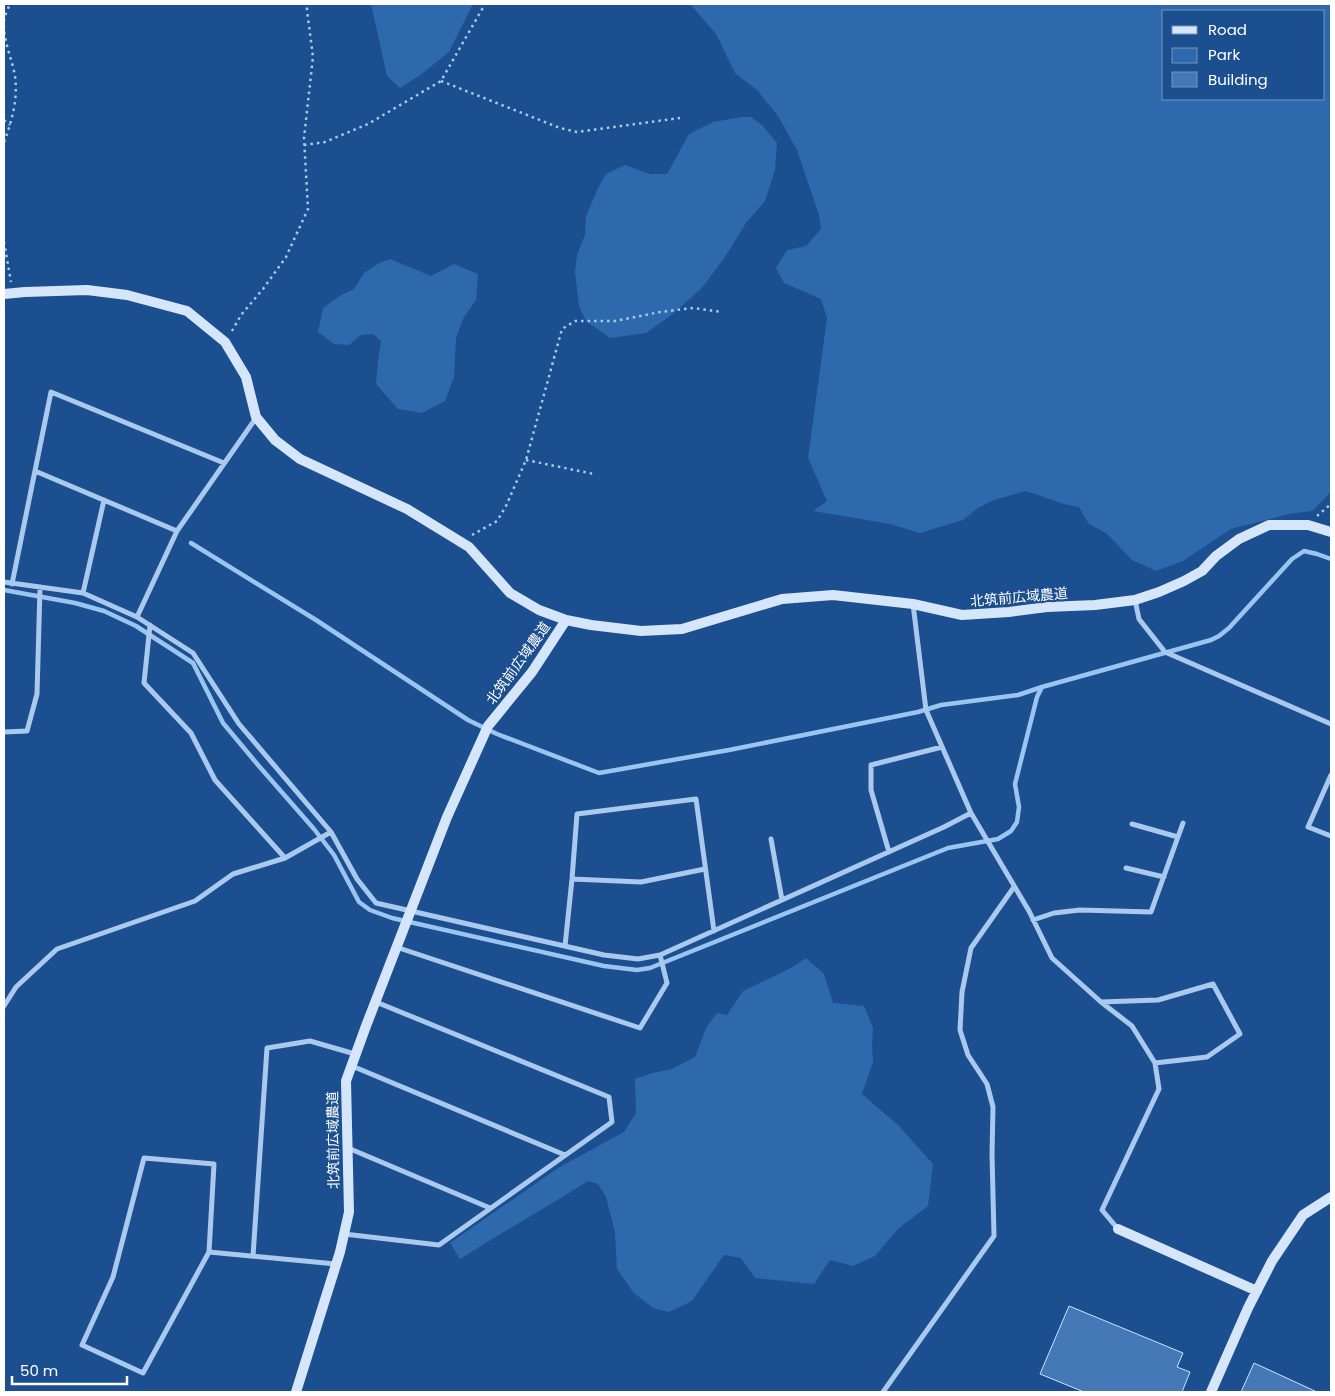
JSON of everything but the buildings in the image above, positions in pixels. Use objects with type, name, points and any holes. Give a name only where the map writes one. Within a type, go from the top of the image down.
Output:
[{"type":"street","points":[[8,294],[87,290],[127,295],[187,311],[225,342],[246,377],[256,417],[276,440],[300,459],[407,509],[470,547],[510,593],[538,610],[566,620]]},
{"type":"street","points":[[12,584],[51,392],[224,463]]},
{"type":"street","points":[[137,617],[177,530],[256,417]]},
{"type":"street","points":[[35,471],[177,530]]},
{"type":"street","points":[[83,593],[104,500]]},
{"type":"street","name":"北筑前広域農道","points":[[296,1392],[336,1264],[349,1212],[346,1081],[351,1066],[447,817],[488,726],[532,672],[566,620],[641,631],[682,629],[782,599],[833,595],[913,604],[962,615],[1047,607],[1095,605],[1135,600],[1160,592],[1184,581],[1202,571],[1216,556],[1239,539],[1269,525],[1308,524],[1331,532]]},
{"type":"street","points":[[4,582],[83,593],[137,617],[193,653],[240,724],[332,832],[357,879],[376,904],[604,955],[638,959],[660,955],[944,827],[971,813]]},
{"type":"street","points":[[4,732],[27,731],[37,694],[40,588]]},
{"type":"street","points":[[1135,600],[1139,619],[1165,652],[1331,724]]},
{"type":"street","points":[[913,604],[926,710],[971,813],[1033,920],[1052,958],[1101,1002],[1132,1026],[1155,1063],[1159,1089],[1102,1210],[1118,1229],[1257,1291]]},
{"type":"street","points":[[150,625],[144,682],[191,733],[215,780],[285,858]]},
{"type":"street","points":[[889,852],[871,790],[871,765],[942,747]]},
{"type":"street","points":[[1331,775],[1308,827],[1331,836]]},
{"type":"street","points":[[565,946],[577,814],[696,799],[714,931]]},
{"type":"street","points":[[1132,824],[1178,837]]},
{"type":"street","points":[[1033,920],[1054,913],[1080,910],[1151,912],[1183,824]]},
{"type":"street","points":[[4,1006],[16,986],[57,949],[195,900],[233,874],[285,858],[332,832]]},
{"type":"street","points":[[771,839],[782,900]]},
{"type":"street","points":[[1126,868],[1164,877]]},
{"type":"street","points":[[572,879],[641,882],[706,869]]},
{"type":"street","points":[[882,1392],[994,1236],[993,1107],[987,1084],[968,1055],[960,1030],[962,992],[971,948],[1014,887]]},
{"type":"street","points":[[396,947],[640,1028],[667,982],[660,955]]},
{"type":"street","points":[[1101,1002],[1158,1000],[1213,984],[1240,1034],[1207,1057],[1155,1063]]},
{"type":"street","points":[[344,1234],[439,1245],[612,1122],[609,1097],[375,1001]]},
{"type":"street","points":[[253,1256],[267,1048],[310,1041],[356,1054]]},
{"type":"street","points":[[351,1066],[565,1155]]},
{"type":"street","points":[[348,1148],[490,1208]]},
{"type":"street","points":[[144,1158],[214,1164],[209,1252],[143,1373],[82,1345],[113,1277],[144,1158]]},
{"type":"street","points":[[1211,1392],[1272,1261],[1303,1215],[1331,1197]]},
{"type":"street","points":[[209,1252],[336,1264]]},
{"type":"path","points":[[4,142],[15,99],[14,76],[7,48],[4,21],[10,4]]},
{"type":"path","points":[[225,342],[241,315],[286,257],[308,209],[304,138],[313,57],[307,4]]},
{"type":"path","points":[[304,145],[324,142],[368,124],[440,81],[485,4]]},
{"type":"path","points":[[440,81],[560,128],[577,132],[680,118]]},
{"type":"path","points":[[4,120],[10,124]]},
{"type":"path","points":[[4,242],[8,294]]},
{"type":"path","points":[[460,542],[497,521],[506,506],[526,460],[562,328],[575,320],[614,321],[693,308],[722,312]]},
{"type":"path","points":[[526,460],[594,474]]},
{"type":"green space","points":[[371,4],[473,4],[449,52],[419,76],[400,88],[387,76]]},
{"type":"green space","points":[[690,4],[1331,4],[1331,492],[1312,511],[1289,514],[1231,529],[1183,561],[1156,571],[1132,560],[1106,533],[1089,524],[1079,507],[1026,491],[994,500],[978,508],[963,520],[920,533],[890,524],[813,511],[827,501],[808,458],[827,318],[821,299],[784,283],[776,268],[787,250],[806,246],[821,229],[819,215],[797,150],[778,116],[757,90],[735,73],[716,34]]},
{"type":"green space","points":[[751,117],[762,125],[777,143],[775,170],[765,201],[746,223],[725,257],[701,289],[670,316],[646,333],[610,338],[586,321],[579,306],[575,272],[577,255],[585,235],[586,216],[606,174],[625,165],[650,174],[667,174],[689,134],[713,122]]},
{"type":"green space","points":[[390,259],[431,276],[454,264],[478,274],[476,300],[464,317],[456,338],[454,377],[445,401],[422,413],[398,409],[376,384],[381,341],[373,334],[361,335],[349,345],[334,344],[318,332],[323,308],[341,295],[354,289],[364,273],[379,263]]},
{"type":"green space","points":[[806,958],[824,974],[833,1003],[864,1006],[873,1028],[873,1062],[862,1094],[898,1125],[933,1164],[928,1206],[899,1228],[875,1256],[853,1266],[830,1260],[814,1284],[755,1278],[741,1258],[724,1255],[692,1301],[669,1312],[653,1308],[633,1292],[617,1269],[615,1232],[606,1197],[598,1184],[588,1181],[460,1259],[450,1243],[558,1168],[624,1132],[636,1113],[635,1079],[672,1069],[695,1057],[706,1028],[717,1013],[727,1015],[743,991],[791,968]]},
{"type":"waterway","points":[[191,543],[316,620],[468,720],[497,734],[599,773],[729,750],[918,712],[941,705],[1018,695],[1042,687]]},
{"type":"waterway","points":[[4,590],[75,603],[104,611],[136,626],[193,663],[223,723],[314,829],[334,855],[359,902],[370,910],[392,918],[604,966],[637,970],[650,968],[948,848],[998,839],[1011,831],[1017,822],[1019,807],[1015,784],[1037,697],[1042,687],[1211,640],[1229,628],[1292,559],[1304,551],[1331,559]]}]
